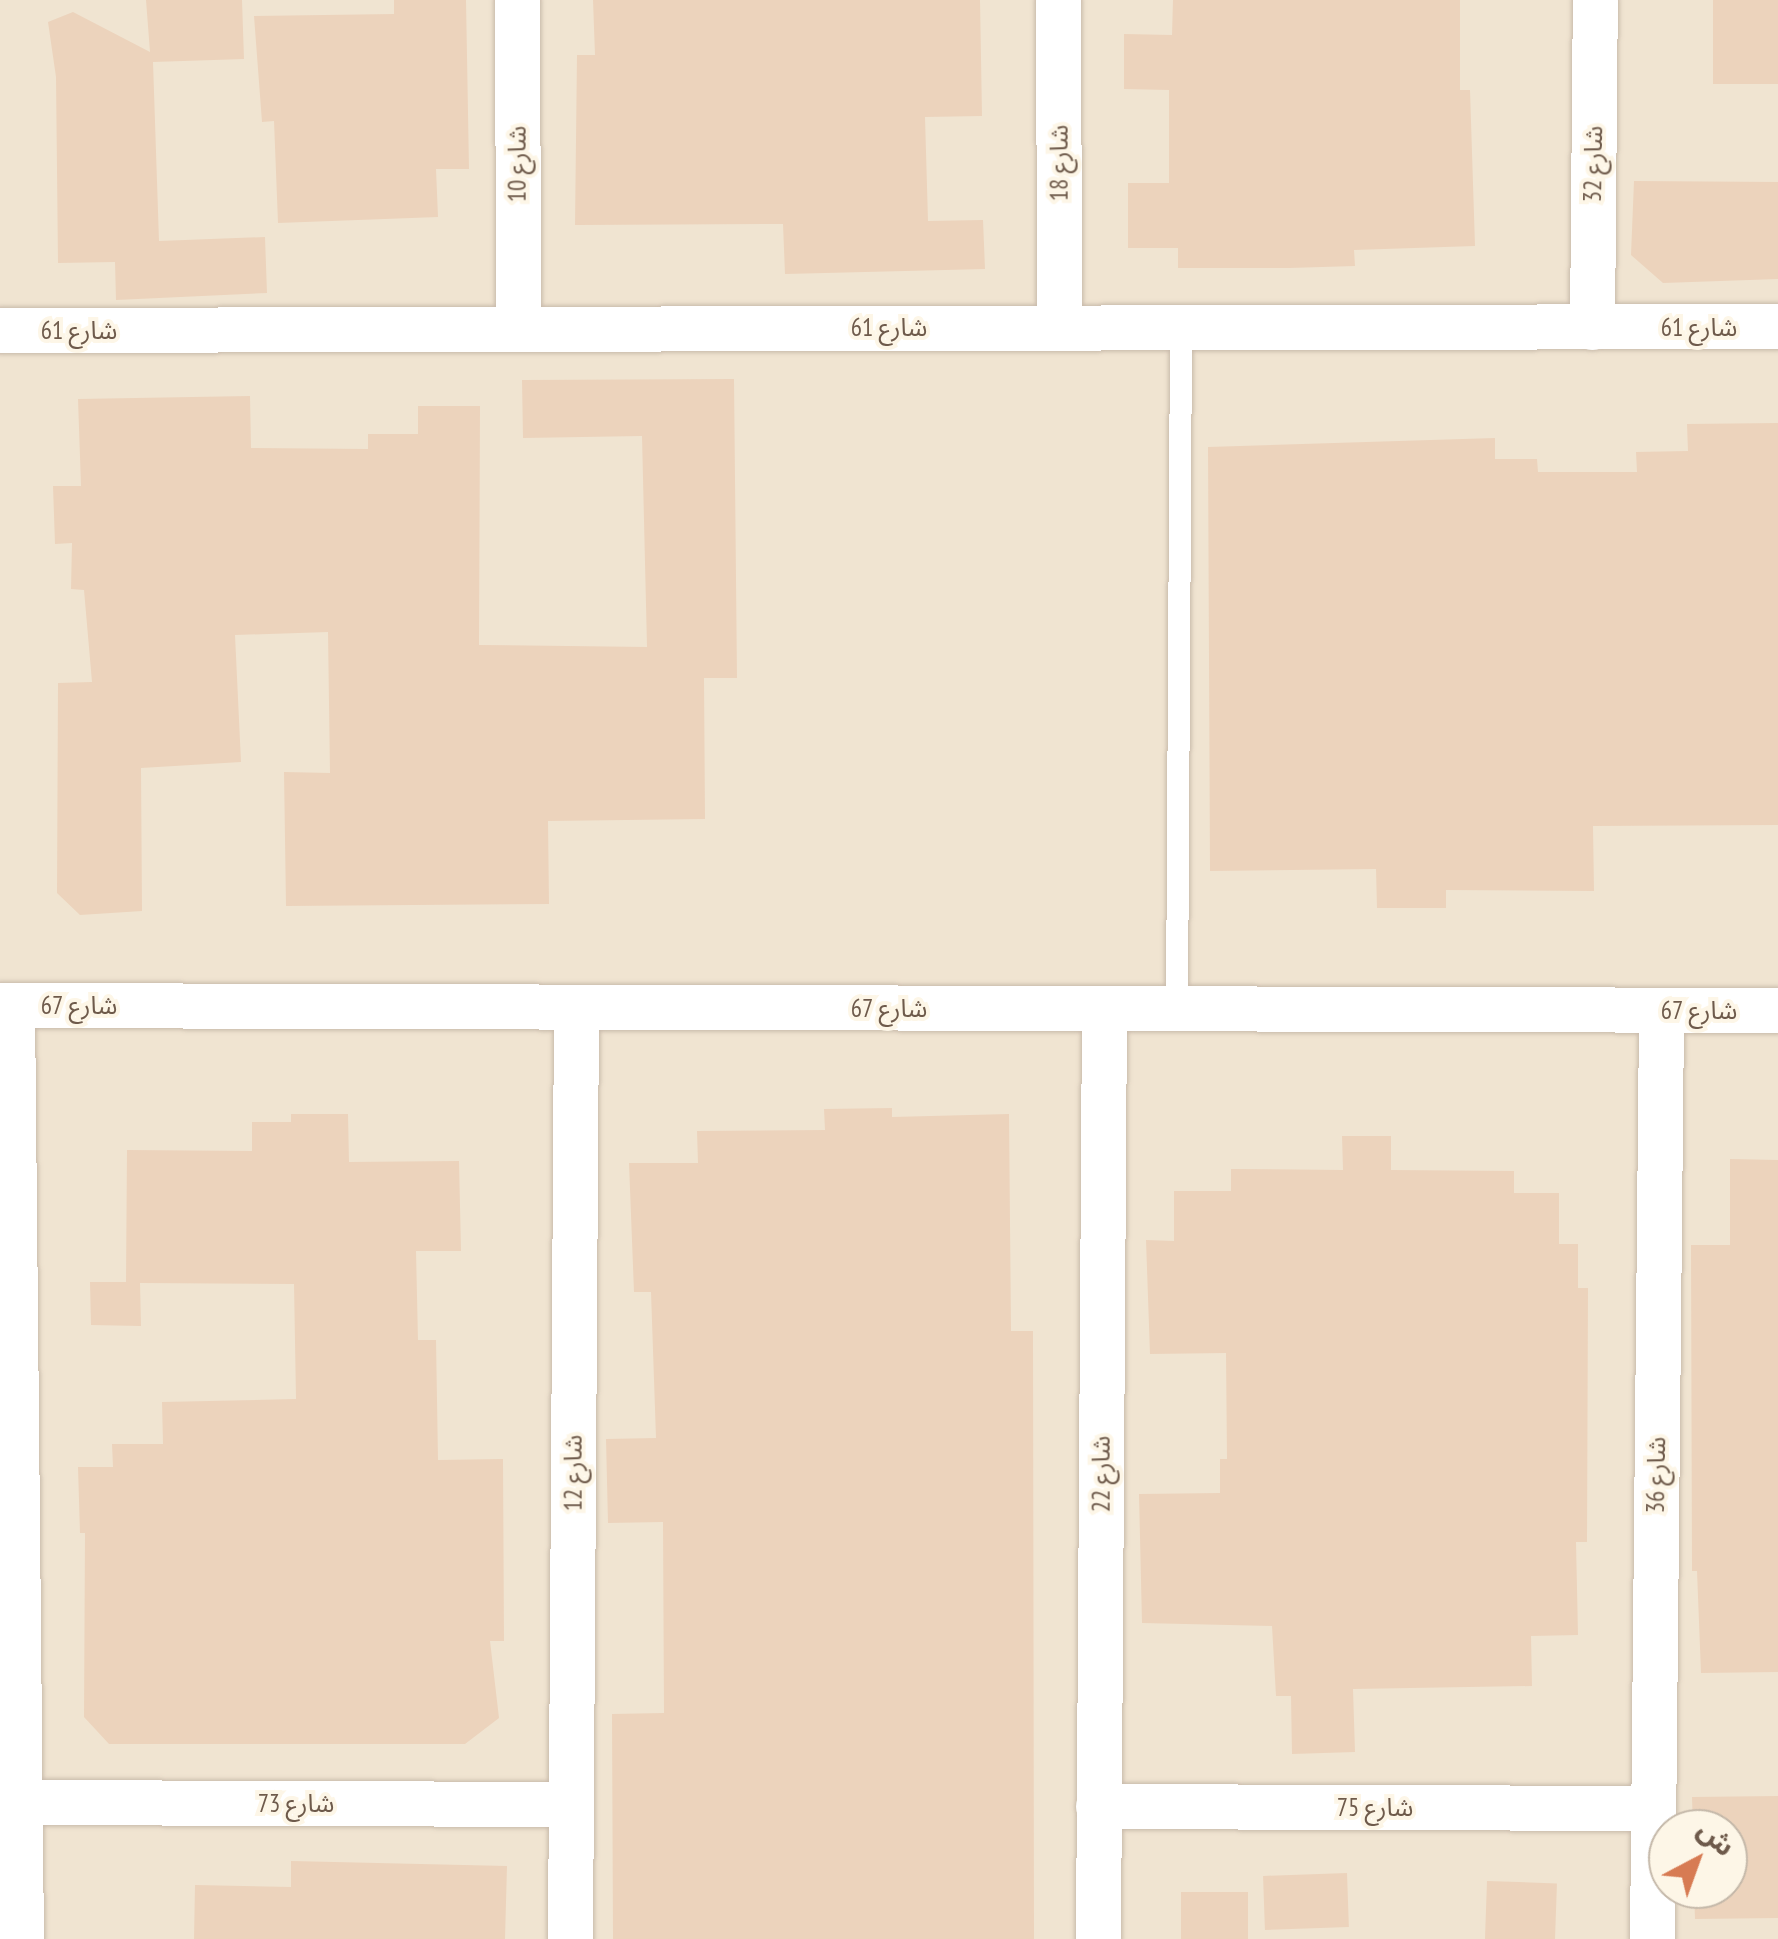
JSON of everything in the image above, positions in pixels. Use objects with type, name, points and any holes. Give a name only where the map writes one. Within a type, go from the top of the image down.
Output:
[{"type":"street","name":"شارع 10","points":[[516,0],[518,328]]},
{"type":"street","name":"شارع 18","points":[[1058,0],[1059,327]]},
{"type":"street","name":"شارع 32","points":[[1592,327],[1595,0]]},
{"type":"street","name":"شارع 61","points":[[0,330],[1778,326]]},
{"type":"street","name":"شارع 67","points":[[6,1005],[1778,1010]]},
{"type":"street","points":[[6,1005],[22,1802],[21,1939]]},
{"type":"street","name":"شارع 12","points":[[570,1939],[576,1007]]},
{"type":"street","name":"شارع 22","points":[[1098,1939],[1104,1009]]},
{"type":"street","name":"شارع 36","points":[[1652,1939],[1661,1010]]},
{"type":"street","name":"شارع 73","points":[[22,1802],[571,1804]]},
{"type":"street","name":"شارع 75","points":[[1098,1806],[1652,1808]]},
{"type":"lane","points":[[1177,1008],[1181,326]]},
{"type":"shaded area","points":[[0,0],[1778,0],[1778,1939],[0,1939]]},
{"type":"building","points":[[146,0],[242,0],[244,59],[153,62],[159,241],[265,237],[267,293],[116,300],[115,262],[58,263],[56,77],[48,22],[73,12],[150,52]]},
{"type":"building","points":[[394,0],[466,0],[469,169],[436,169],[438,217],[278,223],[274,121],[262,122],[254,16],[394,14]]},
{"type":"building","points":[[593,0],[980,0],[982,116],[925,117],[928,221],[983,220],[985,269],[785,274],[783,224],[575,225],[577,55],[595,55]]},
{"type":"building","points":[[1173,0],[1460,0],[1460,90],[1470,90],[1475,246],[1354,250],[1355,266],[1289,268],[1178,268],[1178,248],[1128,248],[1128,183],[1169,183],[1169,90],[1124,89],[1124,34],[1172,35]]},
{"type":"building","points":[[1713,0],[1778,0],[1778,84],[1713,84]]},
{"type":"building","points":[[1634,181],[1778,182],[1778,279],[1663,283],[1631,255]]},
{"type":"building","points":[[734,379],[737,678],[704,678],[705,819],[548,821],[549,904],[286,906],[284,772],[330,773],[328,632],[235,635],[241,762],[141,768],[142,911],[80,915],[57,893],[58,683],[92,682],[84,590],[71,589],[72,543],[55,544],[53,486],[81,486],[78,399],[250,396],[251,448],[368,449],[368,434],[418,434],[418,406],[480,406],[479,645],[647,647],[642,436],[523,438],[522,380]]},
{"type":"building","points":[[1778,423],[1778,825],[1593,826],[1594,891],[1446,890],[1446,908],[1377,908],[1376,869],[1210,871],[1208,447],[1495,438],[1495,459],[1537,459],[1538,472],[1637,472],[1636,452],[1688,451],[1687,424]]},
{"type":"building","points":[[892,1108],[892,1117],[1009,1114],[1011,1331],[1033,1331],[1034,1939],[613,1939],[612,1714],[664,1713],[663,1522],[608,1523],[606,1439],[656,1438],[651,1292],[634,1292],[629,1163],[698,1163],[697,1131],[825,1130],[824,1109]]},
{"type":"building","points":[[291,1114],[348,1114],[349,1162],[459,1161],[461,1251],[416,1251],[418,1340],[436,1340],[438,1460],[503,1459],[504,1641],[490,1641],[499,1718],[465,1744],[109,1744],[84,1717],[85,1533],[80,1533],[78,1467],[113,1467],[112,1444],[163,1444],[162,1402],[296,1399],[294,1284],[140,1283],[141,1326],[91,1325],[90,1282],[126,1282],[127,1150],[252,1151],[252,1122],[291,1122]]},
{"type":"building","points":[[1342,1136],[1391,1136],[1391,1170],[1514,1171],[1514,1193],[1559,1193],[1559,1244],[1578,1244],[1578,1288],[1588,1288],[1587,1542],[1576,1542],[1578,1635],[1531,1636],[1532,1686],[1353,1689],[1355,1752],[1292,1754],[1291,1696],[1276,1696],[1272,1626],[1142,1623],[1139,1494],[1220,1493],[1220,1459],[1227,1459],[1226,1353],[1150,1354],[1146,1240],[1174,1241],[1174,1191],[1231,1191],[1231,1169],[1343,1170]]},
{"type":"building","points":[[1730,1159],[1778,1160],[1778,1672],[1701,1673],[1697,1571],[1692,1571],[1691,1245],[1730,1245]]},
{"type":"building","points":[[1778,1796],[1778,1918],[1695,1919],[1695,1909],[1748,1909],[1748,1809],[1692,1809],[1692,1797]]},
{"type":"building","points":[[291,1861],[507,1866],[505,1939],[194,1939],[195,1885],[291,1887]]},
{"type":"building","points":[[1347,1873],[1349,1927],[1265,1930],[1263,1876]]},
{"type":"building","points":[[1487,1881],[1557,1883],[1555,1939],[1485,1939]]},
{"type":"building","points":[[1181,1892],[1248,1892],[1248,1939],[1181,1939]]}]
